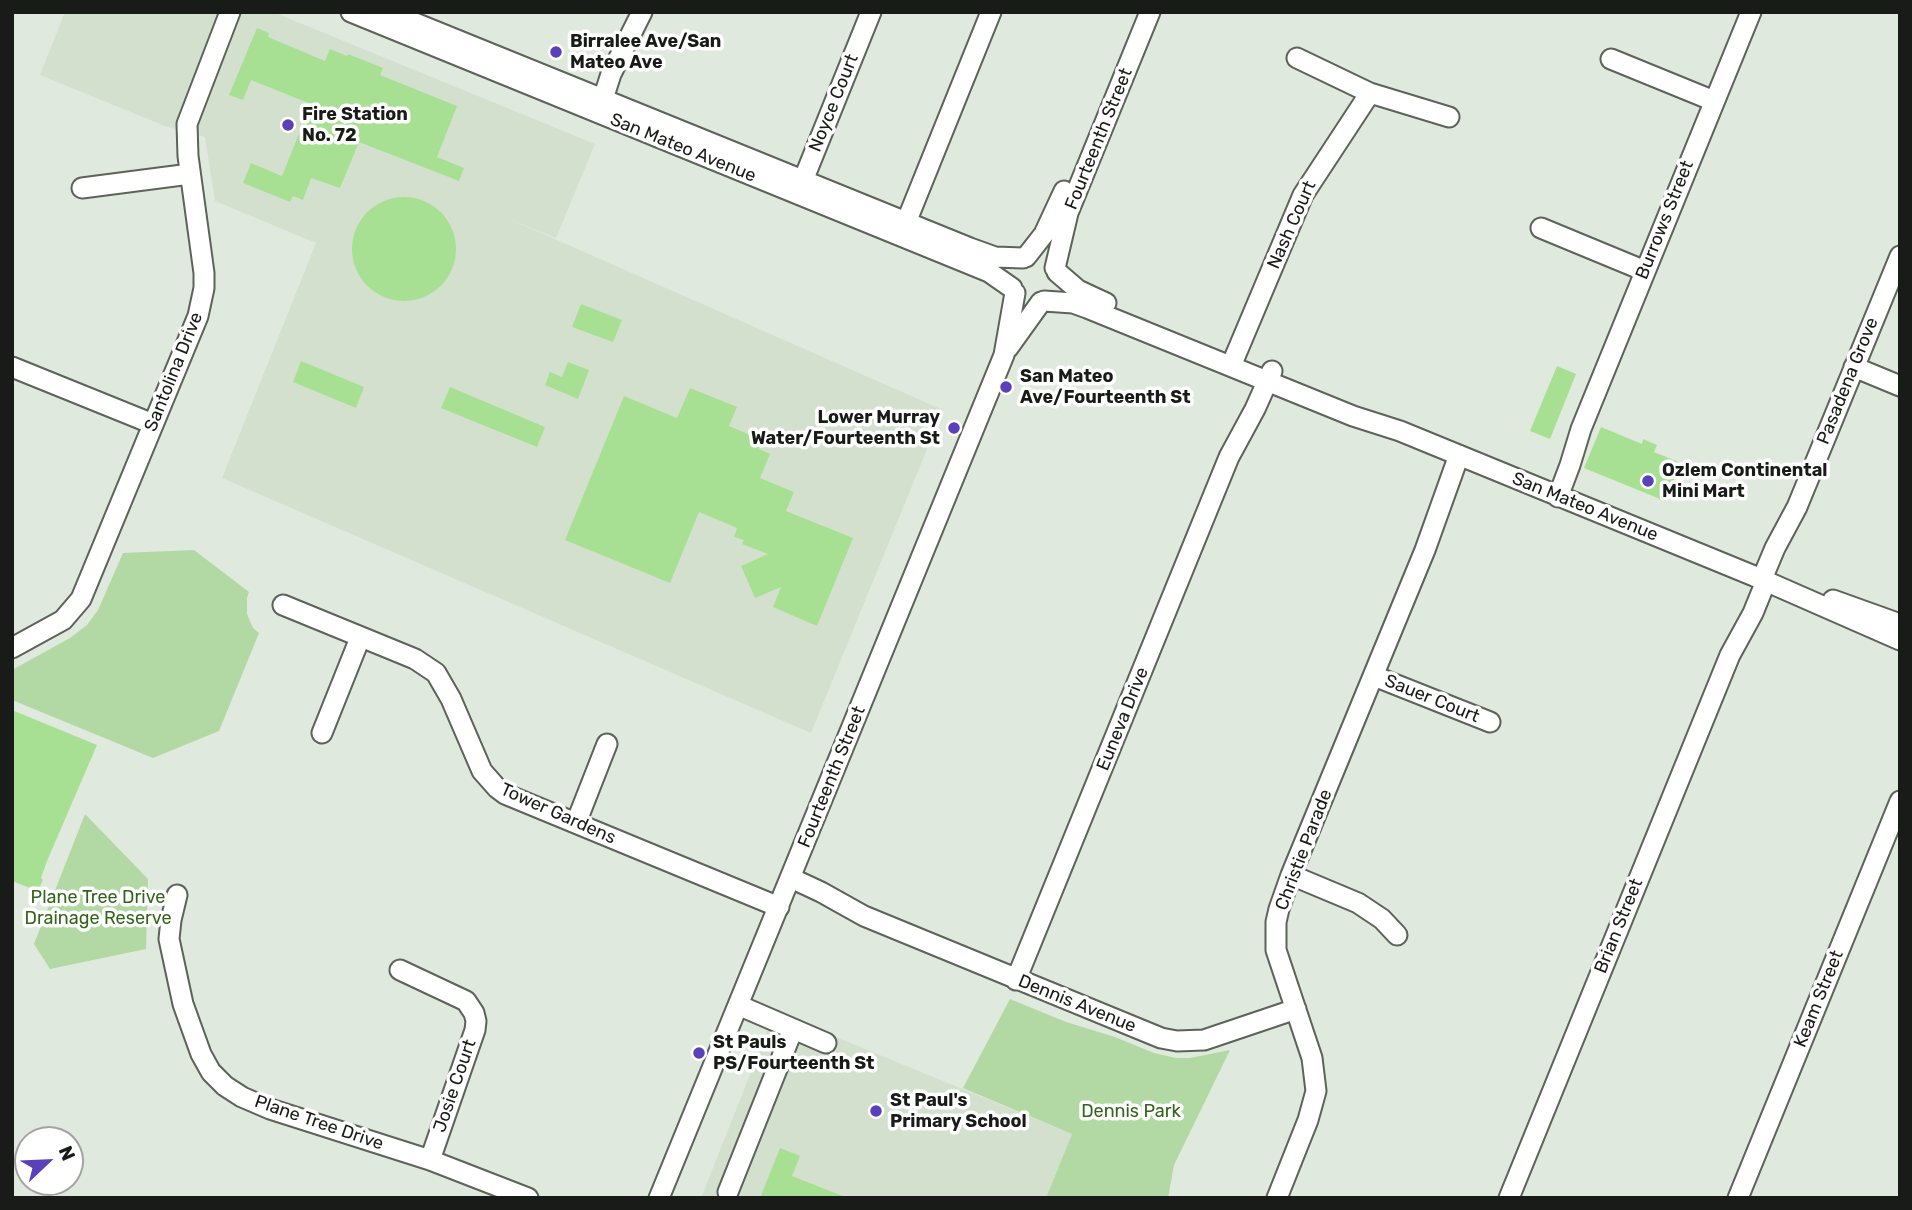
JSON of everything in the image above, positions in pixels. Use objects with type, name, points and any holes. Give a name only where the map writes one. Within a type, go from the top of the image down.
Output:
[{"type":"street","name":"Santolina Drive","points":[[12,648],[63,620],[81,599],[198,316],[204,288],[190,174],[187,124],[230,12]]},
{"type":"street","name":"San Mateo Avenue","points":[[351,12],[606,106]]},
{"type":"street","name":"San Mateo Avenue","points":[[388,12],[904,230],[989,272],[1013,291]]},
{"type":"street","name":"Noyce Court","points":[[800,188],[871,12]]},
{"type":"street","points":[[904,230],[991,12]]},
{"type":"street","name":"Fourteenth Street","points":[[1024,258],[1044,234],[1057,208],[1137,12]]},
{"type":"street","name":"Fourteenth Street","points":[[1056,270],[1068,214],[1150,12]]},
{"type":"street","name":"Burrows Street","points":[[1553,495],[1570,465],[1581,429],[1644,271],[1751,12]]},
{"type":"street","points":[[606,106],[611,74],[640,18]]},
{"type":"street","points":[[1297,58],[1370,93],[1449,117]]},
{"type":"street","points":[[1611,60],[1714,101]]},
{"type":"street","name":"Nash Court","points":[[1233,361],[1303,195],[1314,174],[1370,93]]},
{"type":"street","points":[[82,188],[190,174]]},
{"type":"street","points":[[1541,228],[1644,271]]},
{"type":"street","name":"San Mateo Avenue","points":[[904,230],[995,257],[1024,258]]},
{"type":"street","name":"Pasadena Grove","points":[[1763,579],[1784,552],[1797,507],[1900,256]]},
{"type":"street","points":[[1024,258],[1046,258],[1056,270],[1057,285],[1054,292],[1043,302],[1026,302],[1013,291],[1010,281],[1013,268],[1024,258]]},
{"type":"street","name":"San Mateo Avenue","points":[[1056,270],[1093,298],[1233,361]]},
{"type":"street","name":"Fourteenth Street","points":[[1004,355],[1013,291]]},
{"type":"street","name":"San Mateo Avenue","points":[[1043,302],[1073,303],[1087,307],[1367,410],[1400,431],[1763,579],[1900,640]]},
{"type":"street","name":"Fourteenth Street","points":[[659,1198],[1004,355],[1043,302]]},
{"type":"street","points":[[12,367],[153,424]]},
{"type":"street","points":[[1854,367],[1900,386]]},
{"type":"street","name":"Euneva Drive","points":[[1016,980],[1264,373]]},
{"type":"street","name":"Christie Parade","points":[[1277,1198],[1308,1120],[1316,1091],[1312,1058],[1276,950],[1279,909],[1463,457]]},
{"type":"street","name":"San Mateo Avenue","points":[[1763,579],[1858,607],[1900,624]]},
{"type":"street","name":"Brian Street","points":[[1509,1198],[1730,655],[1753,613],[1763,579]]},
{"type":"street","name":"Tower Gardens","points":[[283,605],[415,659],[436,673],[451,699],[482,771],[497,788],[576,823],[785,892]]},
{"type":"street","points":[[323,733],[360,638]]},
{"type":"street","name":"Sauer Court","points":[[1374,676],[1490,722]]},
{"type":"street","points":[[576,823],[607,744]]},
{"type":"street","name":"Keam Street","points":[[1738,1198],[1900,801]]},
{"type":"street","points":[[1291,874],[1358,903],[1382,919],[1396,935]]},
{"type":"street","name":"Dennis Avenue","points":[[785,892],[821,892],[864,916],[1161,1038],[1193,1041],[1219,1036],[1296,1009]]},
{"type":"street","name":"Plane Tree Drive","points":[[177,895],[169,939],[183,1004],[201,1054],[211,1072],[225,1086],[270,1109],[430,1160],[528,1198]]},
{"type":"street","name":"Josie Court","points":[[400,970],[466,1001],[476,1021],[430,1160]]},
{"type":"street","points":[[738,1005],[826,1043]]},
{"type":"street","points":[[728,1192],[793,1029]]},
{"type":"shaded area","points":[[65,12],[273,12],[595,144],[556,238],[507,218],[943,410],[811,733],[222,478],[316,243],[215,201],[205,137],[165,126],[40,75]]},
{"type":"shaded area","name":"St Paul's Primary School","points":[[775,1012],[1072,1134],[1046,1198],[701,1198]]},
{"type":"green space","points":[[194,550],[249,592],[247,614],[253,628],[259,633],[219,731],[153,758],[12,700],[12,670],[70,638],[87,625],[98,610],[123,553]]},
{"type":"green space","name":"Plane Tree Drive Drainage Reserve","points":[[85,814],[148,879],[146,949],[50,969],[34,944]]},
{"type":"green space","name":"Dennis Park","points":[[1010,999],[1154,1053],[1190,1058],[1230,1050],[1174,1165],[1168,1198],[1046,1198],[1072,1134],[963,1088]]},
{"type":"building","points":[[257,28],[269,33],[268,37],[325,61],[330,49],[347,56],[348,54],[383,68],[380,75],[457,106],[437,157],[464,168],[459,181],[359,142],[340,188],[311,178],[303,200],[293,196],[290,202],[243,183],[251,163],[282,176],[311,104],[251,80],[243,100],[229,95]]},
{"type":"building","points":[[404,197],[424,201],[441,212],[452,229],[456,249],[452,269],[441,286],[424,297],[404,301],[384,297],[367,286],[356,269],[352,249],[356,229],[367,212],[384,201]]},
{"type":"building","points":[[581,304],[622,320],[613,342],[572,327]]},
{"type":"building","points":[[301,361],[364,387],[356,408],[293,382]]},
{"type":"building","points":[[568,362],[589,370],[578,399],[545,385],[550,372],[562,377]]},
{"type":"building","points":[[1557,366],[1576,374],[1550,439],[1530,431]]},
{"type":"building","points":[[450,387],[545,427],[537,447],[441,408]]},
{"type":"building","points":[[690,388],[737,407],[729,426],[762,440],[759,449],[770,454],[760,478],[794,492],[786,511],[853,538],[817,626],[773,607],[781,587],[755,598],[741,566],[768,554],[742,544],[744,540],[734,537],[737,528],[699,512],[670,583],[565,540],[624,396],[677,418]]},
{"type":"building","points":[[1601,427],[1642,444],[1643,439],[1657,445],[1654,452],[1681,463],[1665,501],[1584,468]]},
{"type":"building","points":[[12,710],[97,745],[47,861],[38,891],[12,881]]},
{"type":"building","points":[[780,1148],[800,1156],[792,1176],[848,1198],[760,1198]]},
{"type":"place","name":"Birralee Ave/San Mateo Ave","points":[[556,52]]},
{"type":"place","name":"Fire Station No. 72","points":[[288,125]]},
{"type":"place","name":"San Mateo Ave/Fourteenth St","points":[[1006,387]]},
{"type":"place","name":"Lower Murray Water/Fourteenth St","points":[[954,428]]},
{"type":"place","name":"Ozlem Continental Mini Mart","points":[[1648,481]]},
{"type":"place","name":"St Pauls PS/Fourteenth St","points":[[699,1053]]},
{"type":"place","name":"St Paul's Primary School","points":[[876,1111]]}]
